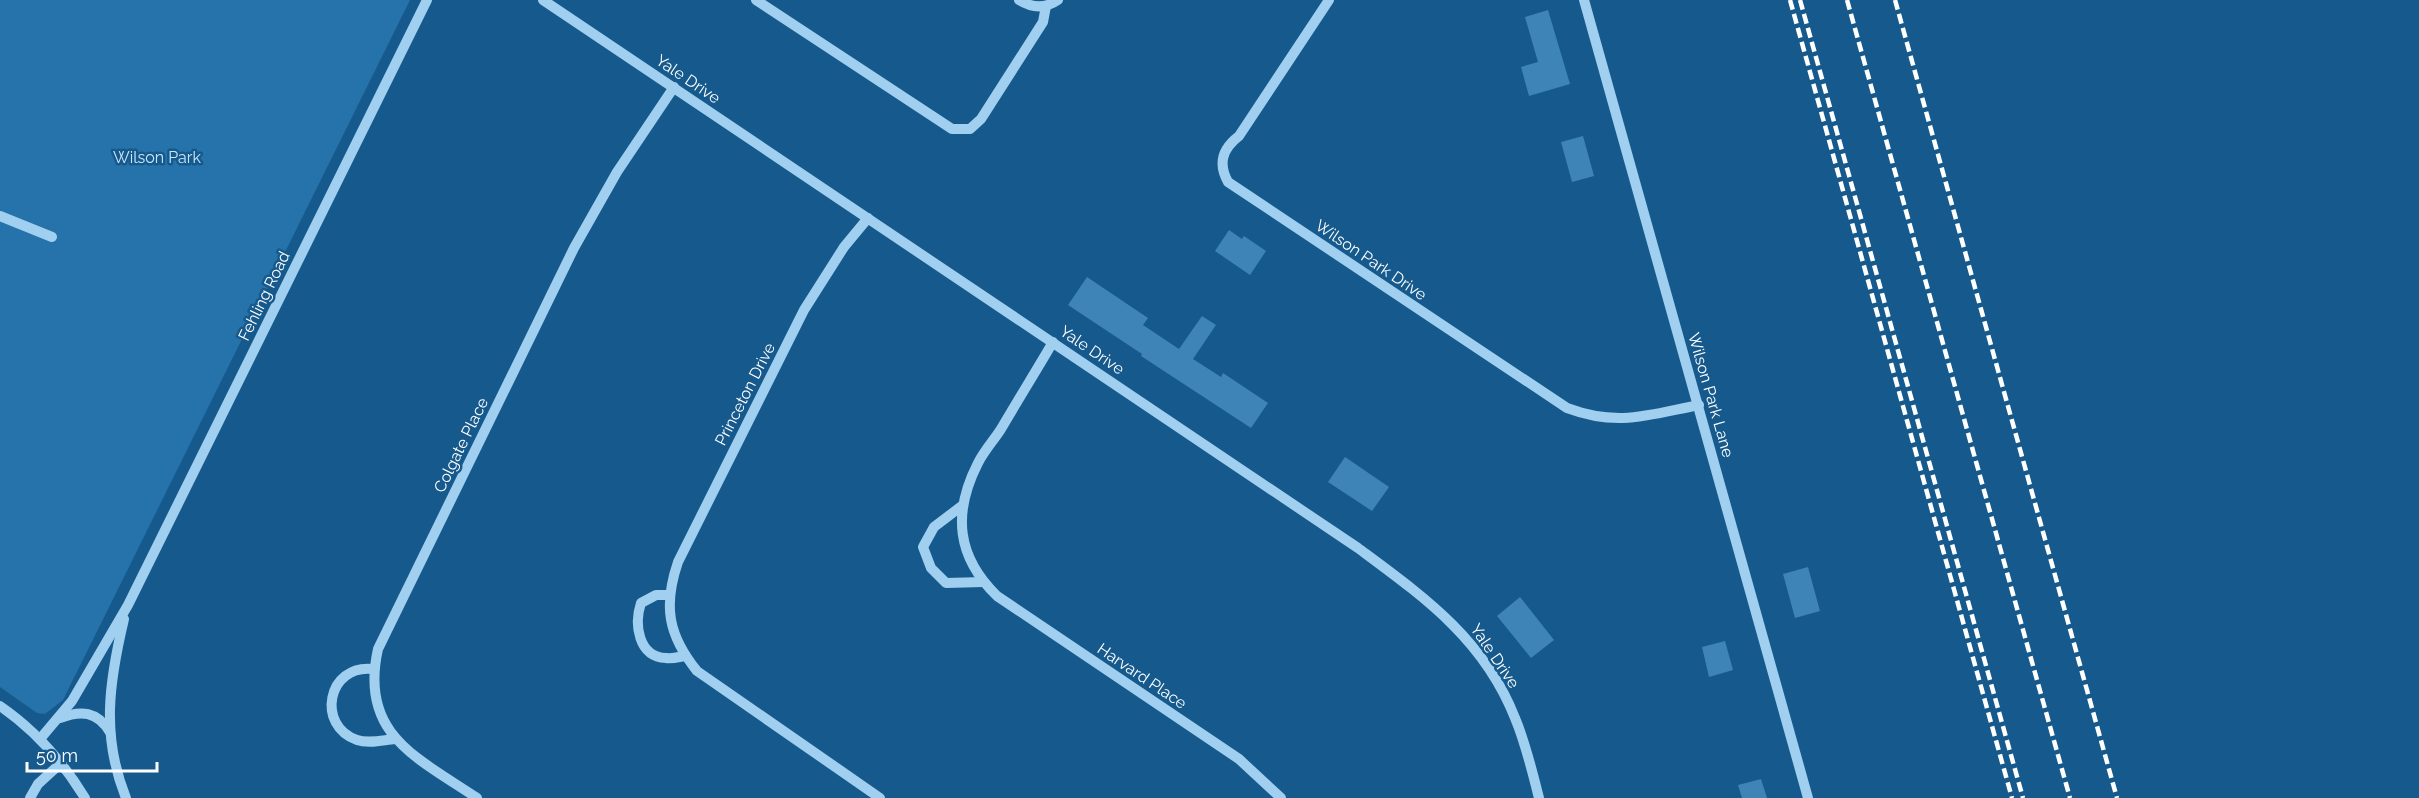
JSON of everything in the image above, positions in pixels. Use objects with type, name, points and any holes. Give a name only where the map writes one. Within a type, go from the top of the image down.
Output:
[{"type":"street","name":"Fehling Road","points":[[40,739],[60,717],[92,668],[128,604],[427,0]]},
{"type":"street","name":"Yale Drive","points":[[543,0],[1358,548],[1427,599],[1475,647],[1497,681],[1515,718],[1539,798]]},
{"type":"street","points":[[756,0],[952,129],[970,129],[981,119],[1043,22],[1046,6]]},
{"type":"street","points":[[1019,0],[1029,6],[1046,6],[1058,0]]},
{"type":"street","name":"Wilson Park Drive","points":[[1329,0],[1239,136],[1230,143],[1224,153],[1222,162],[1228,182],[1567,408],[1587,416],[1630,419],[1699,405]]},
{"type":"street","name":"Wilson Park Lane","points":[[1584,0],[1808,798]]},
{"type":"street","name":"Colgate Place","points":[[477,798],[407,751],[385,725],[377,707],[373,689],[378,649],[574,248],[617,172],[674,87]]},
{"type":"street","points":[[0,216],[52,237]]},
{"type":"street","name":"Princeton Drive","points":[[868,218],[844,247],[804,310],[678,562],[669,595],[674,635],[684,656],[697,671],[715,686],[880,798]]},
{"type":"street","name":"Harvard Place","points":[[1053,342],[979,462],[963,505],[962,528],[965,547],[972,566],[997,596],[1239,759],[1281,798]]},
{"type":"street","points":[[963,505],[934,527],[923,547],[930,568],[946,583],[983,582]]},
{"type":"street","points":[[669,595],[657,596],[641,603],[636,617],[642,645],[653,656],[667,659],[684,656]]},
{"type":"street","name":"Fehling Road","points":[[126,798],[112,753],[110,700],[114,665],[128,604]]},
{"type":"street","points":[[374,669],[355,671],[339,682],[331,699],[332,709],[339,728],[358,741],[395,739]]},
{"type":"street","points":[[0,706],[40,739],[61,763],[85,798]]},
{"type":"street","points":[[60,717],[81,712],[104,723],[110,732]]},
{"type":"street","points":[[30,798],[38,784],[61,763]]},
{"type":"green space","name":"Wilson Park","points":[[0,0],[410,0],[63,700],[45,714],[37,713],[0,687]]},
{"type":"building","points":[[1548,10],[1570,84],[1529,96],[1521,67],[1538,62],[1525,17]]},
{"type":"building","points":[[1583,136],[1594,176],[1572,182],[1561,142]]},
{"type":"building","points":[[1229,230],[1242,239],[1244,236],[1266,251],[1250,275],[1215,251]]},
{"type":"building","points":[[1087,277],[1148,318],[1143,325],[1179,349],[1202,316],[1216,325],[1193,359],[1221,377],[1223,373],[1268,403],[1251,428],[1068,305]]},
{"type":"building","points":[[1345,457],[1389,487],[1372,511],[1328,482]]},
{"type":"building","points":[[1808,567],[1820,611],[1795,618],[1783,574]]},
{"type":"building","points":[[1520,597],[1554,640],[1531,658],[1497,616]]},
{"type":"building","points":[[1725,641],[1733,670],[1709,677],[1702,647]]},
{"type":"building","points":[[1761,779],[1767,798],[1742,798],[1738,785]]},
{"type":"railway","points":[[1790,0],[2012,798]]},
{"type":"railway","points":[[1800,0],[2023,798]]},
{"type":"railway","points":[[1847,0],[2070,798]]},
{"type":"railway","points":[[1895,0],[2117,798]]}]
